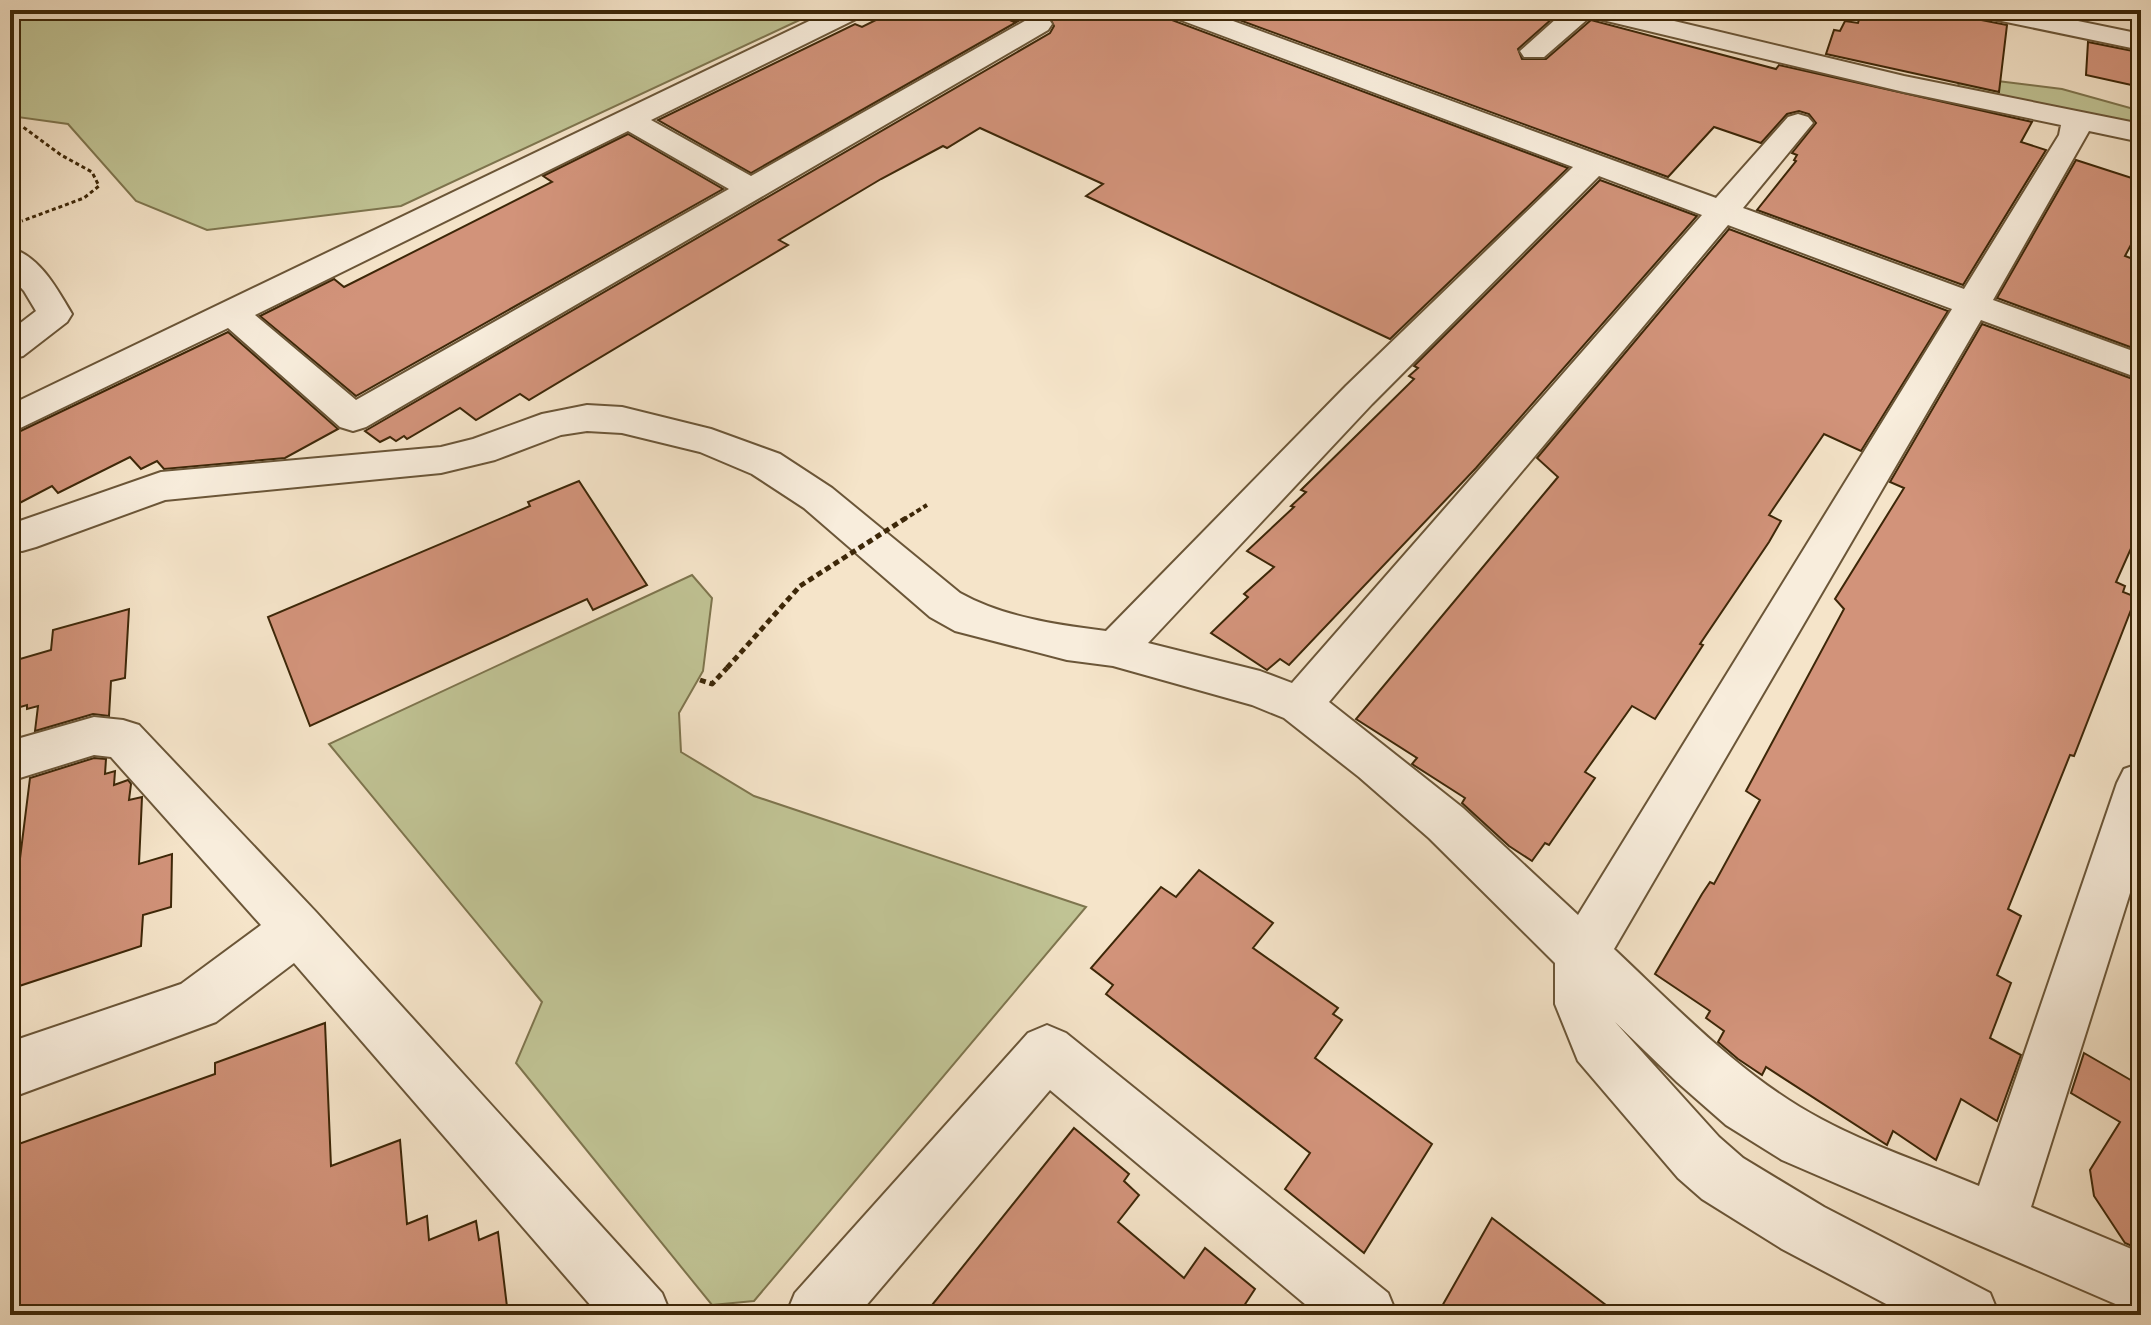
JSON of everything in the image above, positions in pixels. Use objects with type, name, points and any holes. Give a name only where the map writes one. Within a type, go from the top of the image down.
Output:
[{"type":"street","points":[[10,420],[853,10]]},
{"type":"street","points":[[232,313],[353,418],[751,189],[1049,28],[1006,10]]},
{"type":"street","points":[[1179,10],[2141,367]]},
{"type":"street","points":[[1534,51],[1582,10]]},
{"type":"street","points":[[1595,10],[1658,17],[1904,84],[2141,133]]},
{"type":"street","points":[[1987,10],[2034,15],[2141,42]]},
{"type":"street","points":[[629,119],[751,189]]},
{"type":"street","points":[[1968,1315],[1743,1194],[1705,1164],[1666,1116],[1606,1058],[1585,1021],[1577,985],[1582,955],[2074,135],[2077,119]]},
{"type":"street","points":[[1300,705],[1798,123]]},
{"type":"street","points":[[1115,649],[1359,395],[1595,163]]},
{"type":"street","points":[[10,258],[38,285],[55,314],[10,348]]},
{"type":"street","points":[[10,535],[22,536],[161,486],[441,460],[481,451],[555,423],[587,418],[622,420],[711,442],[766,464],[818,498],[945,605],[970,619],[1067,643],[1115,649],[1260,689],[1300,705],[1376,763],[1446,823],[1696,1063],[1746,1105],[1802,1140],[2141,1284]]},
{"type":"street","points":[[10,761],[94,736],[123,739],[298,929],[640,1315]]},
{"type":"street","points":[[1996,1224],[2141,783]]},
{"type":"street","points":[[10,1070],[197,1004],[298,929]]},
{"type":"street","points":[[817,1315],[1047,1052],[1366,1315]]},
{"type":"path","points":[[10,124],[23,127],[61,155],[92,172],[99,186],[84,198],[10,226]]},
{"type":"path","points":[[700,680],[712,684],[800,586],[927,505]]},
{"type":"green space","points":[[10,10],[821,10],[401,206],[207,230],[136,201],[68,124],[10,116]]},
{"type":"green space","points":[[1981,79],[2062,89],[2141,111],[2141,129],[1957,87],[1960,82]]},
{"type":"green space","points":[[692,575],[712,598],[703,671],[679,713],[681,752],[754,796],[1086,907],[754,1301],[712,1305],[516,1063],[542,1002],[329,744]]},
{"type":"building","points":[[896,10],[986,10],[1014,22],[1037,10],[1163,10],[1169,19],[1568,168],[1390,339],[1086,196],[1103,184],[980,128],[947,148],[943,146],[881,179],[779,240],[788,245],[529,400],[520,394],[476,420],[460,408],[407,439],[404,436],[396,441],[390,437],[380,442],[365,431],[1050,33],[1054,26],[1048,15],[1029,15],[751,173],[658,120],[855,24],[862,27]]},
{"type":"building","points":[[1212,10],[1562,10],[1518,49],[1522,59],[1546,59],[1591,20],[1776,69],[1779,65],[2032,122],[2021,142],[2046,150],[1963,285],[1757,210],[1796,161],[1797,155],[1792,153],[1816,123],[1809,114],[1799,111],[1787,114],[1761,143],[1714,127],[1668,177]]},
{"type":"building","points":[[1862,10],[1930,10],[2007,25],[1999,92],[1826,54],[1834,30],[1840,31],[1845,21],[1858,23]]},
{"type":"building","points":[[2088,42],[2138,52],[2136,86],[2086,75]]},
{"type":"building","points":[[628,134],[723,189],[356,396],[260,316],[334,279],[344,287],[552,182],[543,176]]},
{"type":"building","points":[[2076,160],[2141,181],[2141,226],[2125,256],[2141,262],[2141,351],[1997,298]]},
{"type":"building","points":[[1600,180],[1697,216],[1476,468],[1289,665],[1280,659],[1267,670],[1211,633],[1248,597],[1244,594],[1274,567],[1247,551],[1294,507],[1291,506],[1306,492],[1301,490],[1414,379],[1409,376],[1418,368],[1414,366]]},
{"type":"building","points":[[1729,229],[1948,311],[1861,451],[1824,434],[1769,515],[1781,521],[1769,542],[1700,644],[1703,645],[1655,719],[1632,706],[1585,772],[1595,778],[1549,845],[1545,843],[1532,861],[1509,846],[1462,803],[1465,798],[1412,764],[1417,758],[1356,719],[1558,477],[1537,458]]},
{"type":"building","points":[[1982,324],[2141,382],[2141,526],[2116,582],[2125,586],[2123,592],[2136,597],[2074,756],[2070,755],[2008,909],[2021,916],[1997,975],[2011,983],[1990,1038],[2021,1055],[1997,1121],[1961,1099],[1936,1160],[1893,1131],[1887,1145],[1766,1067],[1762,1075],[1718,1042],[1724,1031],[1706,1018],[1710,1011],[1655,974],[1702,894],[1710,882],[1714,884],[1760,800],[1746,791],[1844,609],[1835,599],[1904,488],[1890,482]]},
{"type":"building","points":[[228,332],[338,429],[285,458],[164,469],[157,461],[141,469],[130,457],[58,493],[52,486],[10,508],[10,436]]},
{"type":"building","points":[[579,481],[647,585],[593,610],[587,599],[310,726],[268,617],[530,506],[528,502]]},
{"type":"building","points":[[129,609],[125,678],[111,681],[109,716],[93,714],[35,731],[38,706],[27,709],[27,705],[10,710],[13,661],[51,650],[53,630]]},
{"type":"building","points":[[94,758],[106,759],[105,774],[115,771],[114,785],[128,780],[131,784],[129,800],[142,797],[139,864],[172,854],[171,907],[143,915],[141,946],[10,989],[10,939],[30,778]]},
{"type":"building","points":[[1199,870],[1273,923],[1253,948],[1338,1008],[1333,1014],[1342,1020],[1315,1058],[1432,1144],[1364,1253],[1285,1189],[1310,1153],[1106,994],[1113,985],[1091,968],[1161,887],[1176,897]]},
{"type":"building","points":[[325,1023],[331,1166],[400,1140],[407,1224],[427,1216],[429,1240],[476,1221],[479,1240],[498,1232],[508,1315],[10,1315],[10,1157],[13,1146],[215,1074],[215,1063]]},
{"type":"building","points":[[2084,1053],[2141,1086],[2141,1250],[2125,1243],[2094,1196],[2090,1170],[2120,1122],[2071,1093]]},
{"type":"building","points":[[1074,1128],[1129,1174],[1124,1181],[1139,1195],[1118,1222],[1184,1278],[1205,1248],[1255,1289],[1238,1315],[924,1315]]},
{"type":"building","points":[[1492,1218],[1619,1315],[1437,1315]]}]
